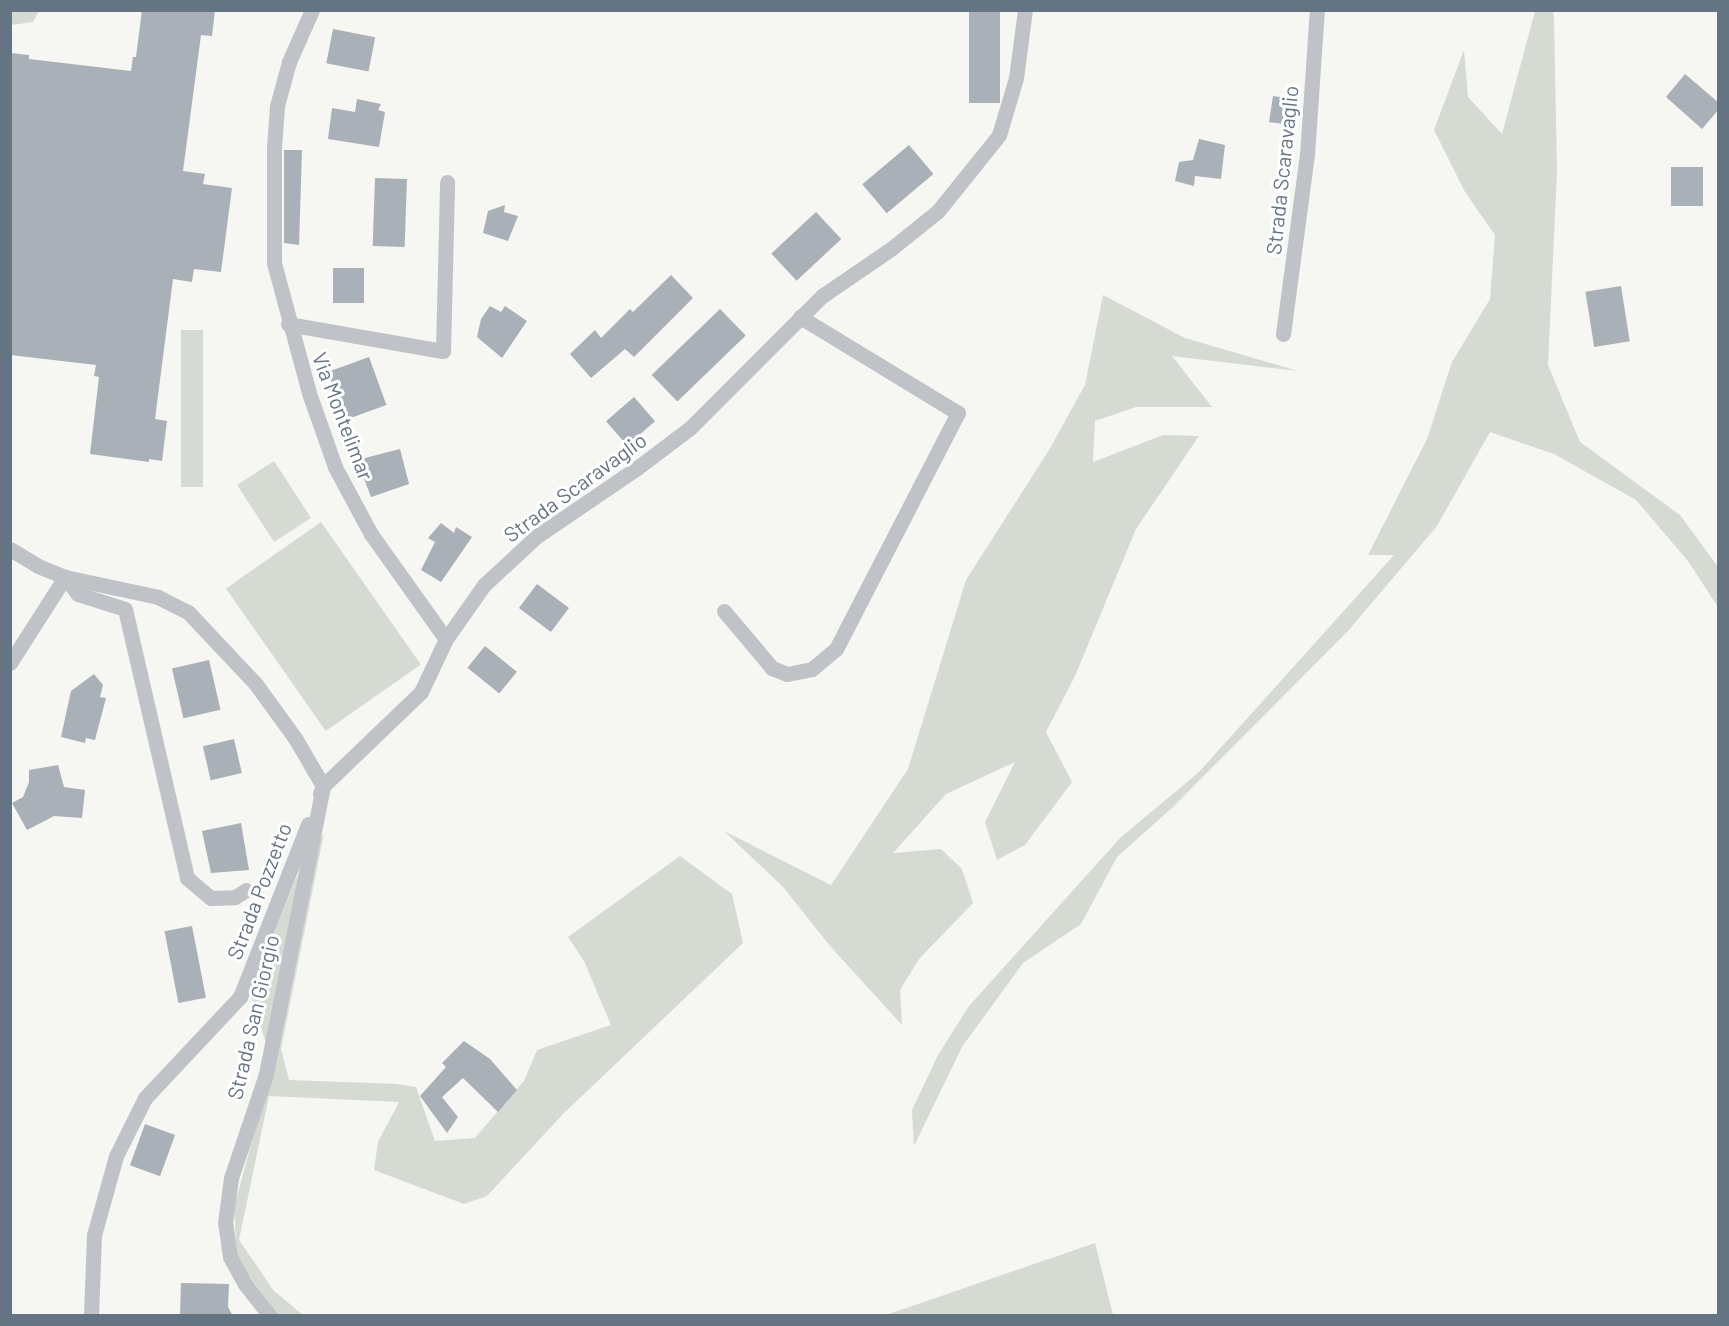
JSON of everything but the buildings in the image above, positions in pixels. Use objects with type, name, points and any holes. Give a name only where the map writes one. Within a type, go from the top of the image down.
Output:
[{"type":"street","name":"Via Montelimar","points":[[312,10],[289,62],[277,106],[273,148],[274,263],[288,324],[335,467],[371,534],[446,639]]},
{"type":"street","name":"Strada Scaravaglio","points":[[323,786],[421,692],[446,639],[484,585],[537,536],[637,468],[690,428],[822,296],[892,248],[938,211],[999,135],[1016,78],[1025,10]]},
{"type":"street","name":"Strada Scaravaglio","points":[[1283,334],[1307,156],[1317,10]]},
{"type":"street","name":"Via Montelimar","points":[[288,324],[443,351],[447,182]]},
{"type":"street","points":[[724,611],[772,668],[787,674],[812,669],[836,650],[958,413],[800,318]]},
{"type":"street","name":"Strada Pozzetto","points":[[10,549],[38,566],[65,577],[158,597],[189,612],[255,683],[295,738],[323,786],[240,997],[145,1098],[116,1156],[94,1235],[91,1316]]},
{"type":"street","points":[[10,663],[65,577]]},
{"type":"street","name":"Strada Pozzetto","points":[[65,577],[78,594],[125,609],[187,878],[211,897],[235,897],[246,890]]},
{"type":"street","name":"Strada San Giorgio","points":[[270,1316],[245,1284],[230,1257],[225,1223],[231,1178],[266,1074],[323,786]]},
{"type":"shaded area","points":[[10,11],[39,11],[33,22],[11,25]]},
{"type":"shaded area","points":[[1535,11],[1553,11],[1554,19],[1557,172],[1548,365],[1580,442],[1680,515],[1718,567],[1718,607],[1688,561],[1636,500],[1554,454],[1490,432],[1437,526],[1348,631],[1174,806],[1117,857],[1081,924],[1023,963],[962,1047],[914,1146],[912,1110],[938,1055],[969,1006],[1120,838],[1199,772],[1394,555],[1368,555],[1427,439],[1452,362],[1490,299],[1495,235],[1465,192],[1434,130],[1464,50],[1468,97],[1502,134]]},
{"type":"shaded area","points":[[1103,295],[1185,338],[1298,371],[1172,356],[1212,407],[1136,407],[1095,421],[1093,462],[1163,435],[1199,436],[1136,529],[1075,676],[1046,732],[1072,782],[1025,845],[997,860],[985,822],[1015,762],[946,794],[893,853],[941,849],[962,869],[973,903],[919,959],[900,990],[902,1025],[830,946],[783,887],[724,831],[831,885],[908,769],[966,580],[1049,450],[1085,385]]},
{"type":"shaded area","points":[[181,330],[203,330],[203,487],[181,487]]},
{"type":"shaded area","points":[[274,461],[311,518],[274,542],[237,485]]},
{"type":"shaded area","points":[[321,522],[421,665],[326,731],[226,589]]},
{"type":"shaded area","points":[[324,833],[281,1049],[289,1080],[397,1084],[416,1087],[435,1141],[475,1138],[524,1081],[537,1050],[611,1025],[584,961],[568,937],[680,856],[732,894],[743,943],[564,1113],[487,1196],[464,1204],[374,1170],[378,1142],[399,1102],[269,1096],[239,1240],[274,1291],[303,1315],[278,1315],[237,1259],[234,1207],[273,1065],[250,993],[295,881]]},
{"type":"shaded area","points":[[1095,1243],[1113,1315],[886,1315]]}]
